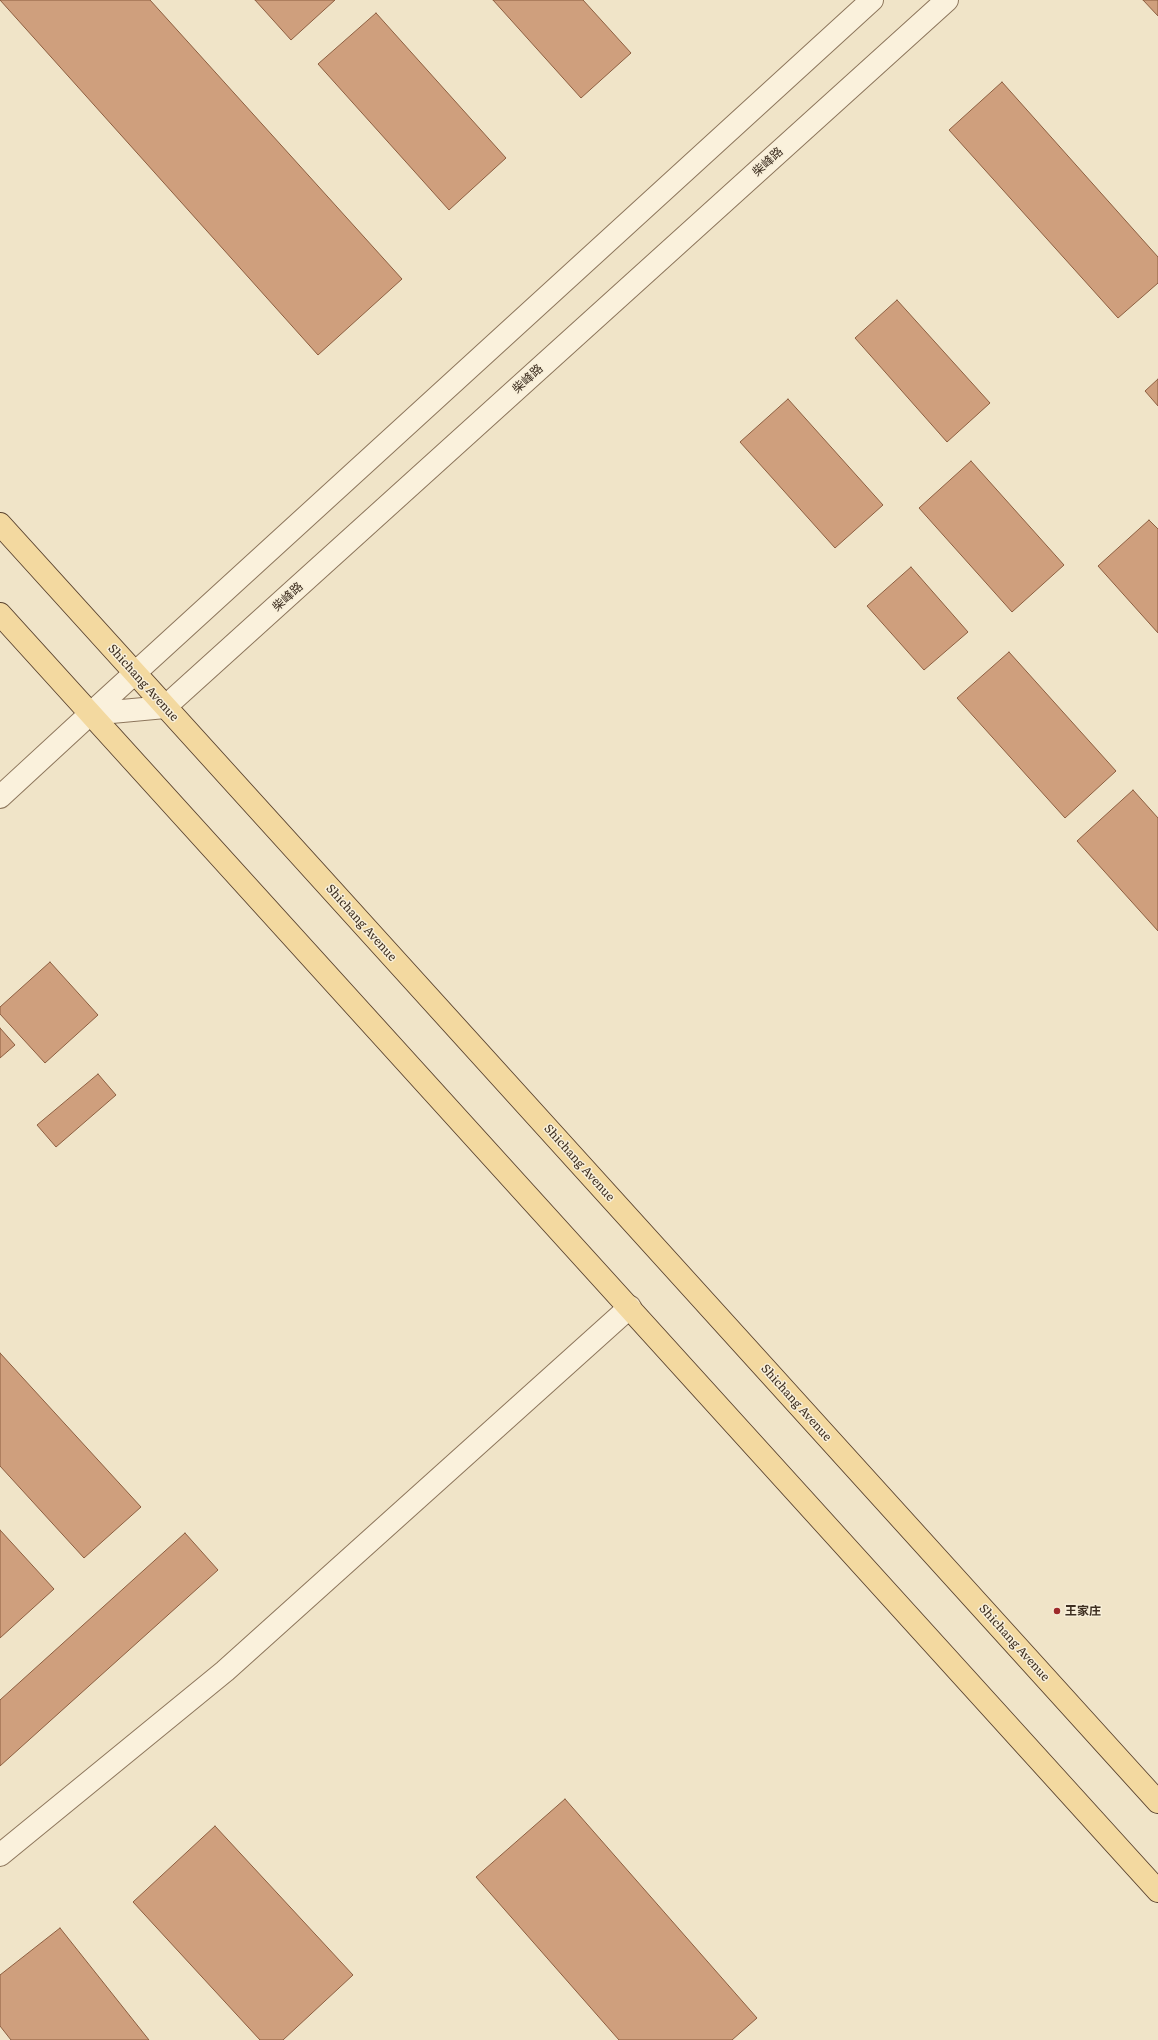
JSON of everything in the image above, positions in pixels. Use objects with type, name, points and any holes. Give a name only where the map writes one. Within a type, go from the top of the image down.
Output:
[{"type":"main road","name":"Shichang Avenue","points":[[0,524],[1158,1802]]},
{"type":"main road","points":[[0,614],[1158,1891]]},
{"type":"street","points":[[0,797],[872,0]]},
{"type":"street","name":"柴峰路","points":[[165,707],[946,0]]},
{"type":"street","points":[[90,714],[165,707]]},
{"type":"street","points":[[0,1855],[226,1671],[630,1307]]},
{"type":"building","points":[[0,0],[150,0],[402,279],[318,355]]},
{"type":"building","points":[[255,0],[335,0],[291,40]]},
{"type":"building","points":[[493,0],[583,0],[631,53],[581,98]]},
{"type":"building","points":[[1143,0],[1158,0],[1158,16]]},
{"type":"building","points":[[376,13],[506,158],[449,210],[318,64]]},
{"type":"building","points":[[1002,82],[1158,257],[1158,283],[1118,318],[949,130]]},
{"type":"building","points":[[897,300],[990,403],[947,442],[855,338]]},
{"type":"building","points":[[1158,379],[1158,406],[1145,391]]},
{"type":"building","points":[[788,399],[883,505],[835,548],[740,442]]},
{"type":"building","points":[[971,461],[1064,565],[1012,612],[919,508]]},
{"type":"building","points":[[1149,520],[1158,529],[1158,633],[1098,566]]},
{"type":"building","points":[[911,567],[968,632],[924,670],[867,606]]},
{"type":"building","points":[[1009,652],[1116,771],[1065,818],[957,698]]},
{"type":"building","points":[[1133,790],[1158,818],[1158,931],[1077,841]]},
{"type":"building","points":[[50,962],[98,1015],[45,1063],[0,1014],[0,1007]]},
{"type":"building","points":[[0,1028],[15,1045],[0,1058]]},
{"type":"building","points":[[98,1074],[116,1095],[56,1147],[37,1125]]},
{"type":"building","points":[[0,1353],[141,1507],[84,1558],[0,1466]]},
{"type":"building","points":[[0,1530],[54,1589],[0,1638]]},
{"type":"building","points":[[185,1533],[218,1570],[0,1766],[0,1700]]},
{"type":"building","points":[[565,1799],[757,2018],[732,2040],[619,2040],[476,1877]]},
{"type":"building","points":[[215,1826],[353,1975],[283,2040],[260,2040],[133,1902]]},
{"type":"building","points":[[60,1928],[149,2040],[11,2040],[0,2026],[0,1975]]},
{"type":"place","name":"王家庄","points":[[1057,1611]]}]
